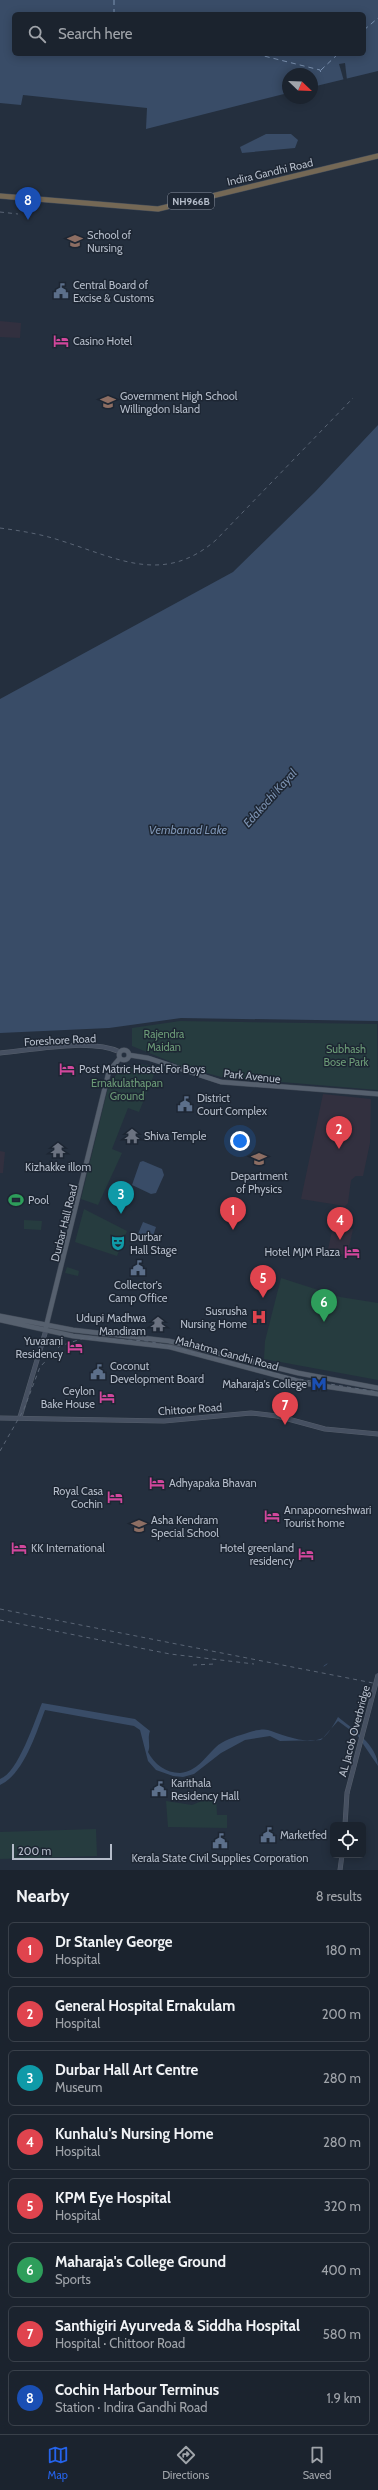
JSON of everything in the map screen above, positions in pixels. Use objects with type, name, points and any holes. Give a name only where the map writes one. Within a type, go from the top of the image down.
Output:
[{"type":"highway","name":"Indira Gandhi Road","points":[[0,196],[158,209],[378,156]]},
{"type":"main road","name":"Foreshore Road","points":[[0,1053],[82,1046],[107,1047],[120,1052]]},
{"type":"main road","name":"Park Avenue","points":[[120,1052],[126,1051],[129,1055],[148,1058],[221,1082],[378,1094]]},
{"type":"main road","points":[[120,1052],[120,1058],[125,1060],[129,1055]]},
{"type":"main road","name":"Durbar Hall Road","points":[[46,1328],[110,1071],[120,1058]]},
{"type":"main road","name":"Mahatma Gandhi Road","points":[[0,1316],[73,1336],[170,1347],[308,1384],[378,1394]]},
{"type":"main road","name":"Mahatma Gandhi Road","points":[[0,1320],[46,1328],[169,1341],[257,1363],[378,1388]]},
{"type":"main road","points":[[20,1417],[46,1328]]},
{"type":"main road","points":[[127,1342],[128,1336]]},
{"type":"main road","points":[[255,1369],[257,1363]]},
{"type":"main road","name":"Chittoor Road","points":[[0,1418],[20,1417],[164,1421],[251,1413],[278,1416],[325,1429],[378,1434]]},
{"type":"main road","name":"AL Jacob Overbridge","points":[[345,1822],[347,1793],[378,1675]]},
{"type":"main road","points":[[340,1870],[342,1858]]},
{"type":"shaded area","points":[[0,321],[21,323],[20,338],[0,337]]},
{"type":"shaded area","points":[[323,1094],[371,1099],[370,1143],[363,1176],[356,1176],[351,1180],[348,1203],[345,1206],[301,1199]]},
{"type":"shaded area","points":[[0,1151],[5,1152],[3,1173],[0,1173]]},
{"type":"shaded area","points":[[333,1225],[353,1229],[347,1256],[328,1250]]},
{"type":"green space","name":"Subhash Bose Park","points":[[180,1021],[377,1024],[378,1090],[221,1077],[181,1066],[132,1046],[132,1028]]},
{"type":"green space","name":"Ernakulathapan Ground","points":[[140,1064],[157,1067],[139,1112],[128,1108],[112,1149],[122,1153],[98,1205],[81,1199],[108,1088],[118,1072]]},
{"type":"green space","points":[[84,1209],[127,1231],[117,1256],[75,1242]]},
{"type":"green space","points":[[24,1220],[42,1221],[41,1230],[24,1229]]},
{"type":"green space","points":[[67,1267],[79,1271],[78,1276],[65,1273]]},
{"type":"green space","points":[[281,1278],[340,1297],[378,1303],[378,1380],[264,1359],[265,1341]]},
{"type":"green space","points":[[216,1795],[217,1815],[227,1815],[227,1828],[168,1827],[166,1801],[192,1805]]},
{"type":"green space","points":[[96,1829],[97,1856],[0,1859],[0,1832]]},
{"type":"water","points":[[0,0],[378,0],[378,71],[318,86],[318,68],[282,68],[282,95],[146,129],[147,108],[23,95],[21,105],[0,103]]},
{"type":"water","points":[[266,134],[291,134],[298,140],[295,148],[242,153],[240,147]]},
{"type":"water","name":"Vembanad Lake","points":[[378,425],[378,1021],[181,1018],[109,1028],[0,1033],[0,699],[233,572],[315,492]]},
{"type":"water","points":[[143,1161],[162,1169],[164,1175],[156,1193],[151,1194],[132,1185],[140,1162]]},
{"type":"water","points":[[143,1222],[156,1227],[152,1239],[138,1234]]},
{"type":"water","points":[[42,1703],[135,1719],[150,1731],[148,1752],[157,1764],[165,1770],[175,1773],[192,1770],[222,1743],[233,1737],[252,1731],[265,1730],[296,1739],[306,1740],[280,1741],[270,1736],[245,1740],[221,1753],[194,1774],[183,1777],[173,1776],[156,1770],[148,1761],[140,1730],[134,1726],[45,1710],[28,1752],[16,1772],[0,1785],[0,1779],[7,1775],[19,1757]]},
{"type":"water","points":[[338,1717],[350,1726],[374,1751],[378,1766],[357,1735],[338,1721],[331,1729]]},
{"type":"pier","points":[[345,63],[347,80],[344,81],[339,64]]},
{"type":"ferry route","points":[[114,0],[114,12]]},
{"type":"ferry route","points":[[366,28],[378,18]]},
{"type":"ferry route","points":[[264,56],[320,70],[321,73],[321,70],[336,56]]},
{"type":"railway","points":[[0,212],[18,214]]},
{"type":"railway","points":[[0,528],[47,536],[103,555],[141,564],[159,565],[178,562],[197,554],[216,540],[353,398]]},
{"type":"railway","points":[[0,1451],[24,1409],[40,1367],[60,1346],[84,1338],[148,1341],[293,1378],[378,1392]]},
{"type":"railway","points":[[0,1609],[378,1684]]},
{"type":"railway","points":[[0,1620],[170,1654],[254,1664]]},
{"type":"railway","points":[[193,1665],[215,1664]]},
{"type":"place","name":"Cochin Harbour Terminus","points":[[28,220]]},
{"type":"place","name":"School of Nursing","points":[[75,241]]},
{"type":"place","name":"Central Board of Excise & Customs","points":[[61,291]]},
{"type":"place","name":"Casino Hotel","points":[[61,341]]},
{"type":"place","name":"Government High School Willingdon Island","points":[[108,402]]},
{"type":"place","name":"Post Matric Hostel For Boys","points":[[67,1069]]},
{"type":"place","name":"District Court Complex","points":[[185,1104]]},
{"type":"place","name":"Shiva Temple","points":[[132,1136]]},
{"type":"place","name":"General Hospital Ernakulam","points":[[339,1149]]},
{"type":"place","name":"Kizhakke illom","points":[[58,1150]]},
{"type":"place","name":"Department of Physics","points":[[259,1159]]},
{"type":"place","name":"Pool","points":[[16,1200]]},
{"type":"place","name":"Durbar Hall Art Centre","points":[[121,1214]]},
{"type":"place","name":"Dr Stanley George","points":[[233,1230]]},
{"type":"place","name":"Kunhalu's Nursing Home","points":[[340,1240]]},
{"type":"place","name":"Durbar Hall Stage","points":[[118,1243]]},
{"type":"place","name":"Hotel MJM Plaza","points":[[352,1252]]},
{"type":"place","name":"Collector's Camp Office","points":[[138,1268]]},
{"type":"place","name":"KPM Eye Hospital","points":[[263,1298]]},
{"type":"place","name":"Susrusha Nursing Home","points":[[259,1317]]},
{"type":"place","name":"Maharaja's College Ground","points":[[324,1322]]},
{"type":"place","name":"Udupi Madhwa Mandiram","points":[[158,1324]]},
{"type":"place","name":"Yuvarani Residency","points":[[75,1347]]},
{"type":"place","name":"Coconut Development Board","points":[[98,1372]]},
{"type":"place","name":"Maharaja's College","points":[[319,1384]]},
{"type":"place","name":"Ceylon Bake House","points":[[107,1397]]},
{"type":"place","name":"Santhigiri Ayurveda & Siddha Hospital","points":[[285,1425]]},
{"type":"place","name":"Adhyapaka Bhavan","points":[[157,1483]]},
{"type":"place","name":"Royal Casa Cochin","points":[[115,1497]]},
{"type":"place","name":"Annapoorneshwari Tourist home","points":[[272,1516]]},
{"type":"place","name":"Asha Kendram Special School","points":[[139,1526]]},
{"type":"place","name":"KK International","points":[[19,1548]]},
{"type":"place","name":"Hotel greenland residency","points":[[306,1554]]},
{"type":"place","name":"Karithala Residency Hall","points":[[159,1789]]},
{"type":"place","name":"Marketfed","points":[[268,1835]]},
{"type":"place","name":"Kerala State Civil Supplies Corporation","points":[[220,1841]]},
{"type":"water label","name":"Edakochi Kayal","points":[[270,798]]},
{"type":"park label","name":"Rajendra Maidan","points":[[164,1040]]}]
